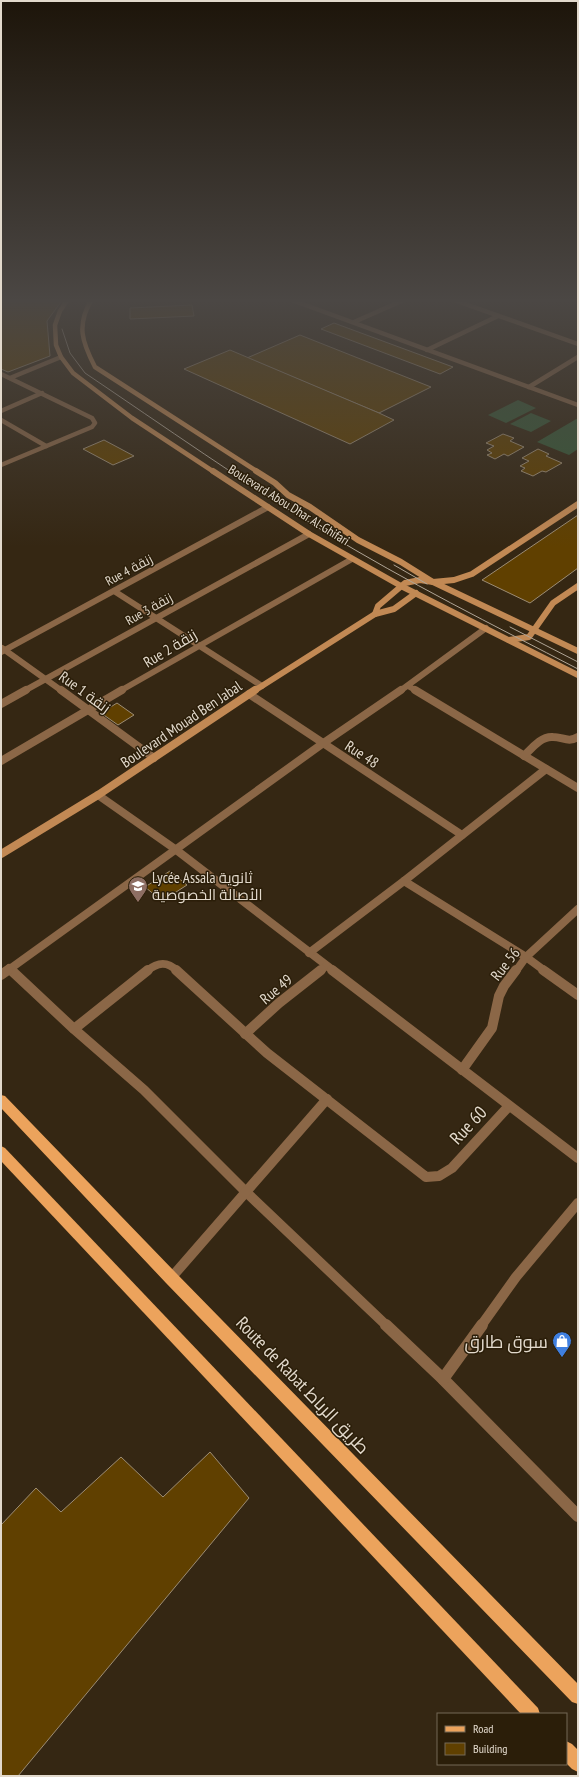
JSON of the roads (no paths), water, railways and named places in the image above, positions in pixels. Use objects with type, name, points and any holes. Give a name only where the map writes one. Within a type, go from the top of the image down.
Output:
[{"type":"main road","name":"Route de Rabat طريق الرباط","points":[[1,1100],[171,1278],[578,1696]]},
{"type":"main road","points":[[1,1152],[531,1713]]},
{"type":"main road","points":[[567,1751],[578,1763]]},
{"type":"street","points":[[1,465],[92,427],[95,422],[92,418],[18,382]]},
{"type":"street","name":"Boulevard Abou Dhar Al-Ghifari","points":[[85,382],[132,418],[309,534],[401,586],[416,592],[578,675]]},
{"type":"street","name":"Boulevard Abou Dhar Al-Ghifari","points":[[118,382],[275,483],[288,495],[310,507],[358,540],[401,562],[432,582],[578,651]]},
{"type":"street","points":[[514,382],[578,405]]},
{"type":"street","points":[[528,387],[536,382]]},
{"type":"street","points":[[1,411],[42,393]]},
{"type":"street","points":[[1,420],[46,446]]},
{"type":"street","points":[[401,586],[415,581],[432,582],[454,580],[472,574],[578,504]]},
{"type":"street","name":"Rue 4 زنقة","points":[[2,650],[268,507]]},
{"type":"street","name":"Rue 3 زنقة","points":[[1,704],[309,534]]},
{"type":"street","name":"Rue 2 زنقة","points":[[1,762],[198,646],[352,559]]},
{"type":"street","name":"Boulevard Mouad Ben Jabal","points":[[375,614],[378,606],[401,586]]},
{"type":"street","points":[[509,640],[521,640],[529,637],[553,603],[578,586]]},
{"type":"street","points":[[114,591],[262,686]]},
{"type":"street","name":"Boulevard Mouad Ben Jabal","points":[[1,854],[98,795],[249,694],[375,614],[394,609],[416,592]]},
{"type":"street","points":[[486,628],[408,686],[322,744],[5,971],[144,1090],[246,1192],[443,1379],[578,1516]]},
{"type":"street","name":"Rue 1 زنقة","points":[[2,650],[154,758]]},
{"type":"street","points":[[408,686],[578,788]]},
{"type":"street","name":"Rue 48","points":[[249,694],[322,744],[462,835]]},
{"type":"street","points":[[524,756],[543,739],[550,736],[569,741],[578,737]]},
{"type":"street","points":[[309,953],[404,881],[546,769]]},
{"type":"street","points":[[98,795],[175,849],[578,1158]]},
{"type":"street","points":[[404,881],[526,957],[578,995]]},
{"type":"street","name":"Rue 56","points":[[462,1070],[492,1028],[499,996],[504,986],[526,957],[578,909]]},
{"type":"street","points":[[74,1029],[153,966],[162,963],[171,964],[245,1034],[327,1099],[171,1278]]},
{"type":"street","name":"Rue 49","points":[[245,1034],[279,1003],[326,966]]},
{"type":"street","name":"Rue 60","points":[[327,1099],[426,1177],[439,1176],[452,1168],[509,1106]]},
{"type":"street","points":[[443,1379],[516,1277],[578,1203]]},
{"type":"tram line","points":[[98,382],[234,474],[325,532],[450,603],[578,669]]},
{"type":"tram line","points":[[394,565],[427,584]]},
{"type":"tram line","points":[[510,627],[578,662]]},
{"type":"place","name":"Lycée Assala ثانوية الأصالة الخصوصية","points":[[138,903]]},
{"type":"place","name":"سوق طارق","points":[[562,1358]]}]
